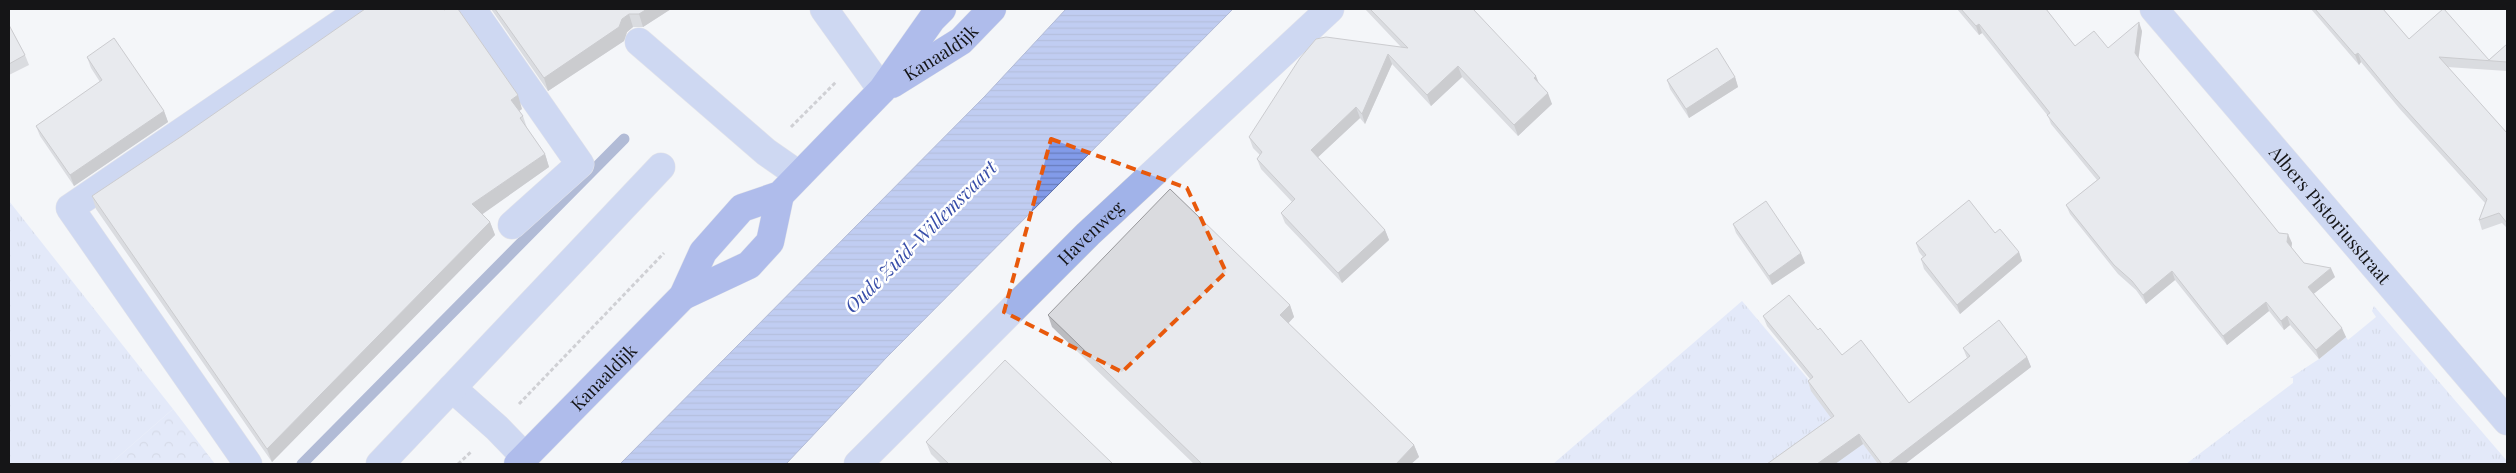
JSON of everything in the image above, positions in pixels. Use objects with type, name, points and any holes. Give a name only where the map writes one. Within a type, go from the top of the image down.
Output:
[{"type":"main road","name":"Kanaaldijk","points":[[521,461],[683,296],[703,252],[742,208],[780,195],[882,90],[932,19],[942,9]]},
{"type":"main road","name":"Kanaaldijk","points":[[882,90],[961,40],[992,9]]},
{"type":"main road","name":"Kanaaldijk","points":[[683,296],[749,266],[770,242],[780,195]]},
{"type":"street","points":[[248,464],[70,208],[362,9]]},
{"type":"street","points":[[472,9],[580,164],[512,225]]},
{"type":"street","name":"Kanaaldijk","points":[[824,9],[882,90]]},
{"type":"street","name":"Havenweg","points":[[858,464],[1088,234],[1330,9]]},
{"type":"street","name":"Albers Pistoriusstraat","points":[[2154,9],[2507,422]]},
{"type":"street","points":[[639,42],[766,152],[799,175]]},
{"type":"street","points":[[380,464],[661,167]]},
{"type":"street","name":"Kanaaldijk","points":[[452,388],[497,428],[521,461]]},
{"type":"highlighted area","points":[[1051,139],[1187,188],[1226,272],[1122,372],[1004,312]]},
{"type":"green space","points":[[9,201],[173,409],[110,464],[9,464]]},
{"type":"green space","points":[[1742,301],[1880,464],[1553,464]]},
{"type":"green space","points":[[2374,306],[2507,461],[2507,464],[2186,464],[2293,383],[2293,378],[2290,378],[2319,359],[2346,337],[2348,340],[2376,317],[2372,311]]},
{"type":"green space","points":[[173,409],[215,464],[110,464]]},
{"type":"water","name":"Oude Zuid-Willemsvaart","points":[[1066,9],[1233,9],[887,357],[786,464],[620,464],[985,96]]},
{"type":"building","points":[[365,9],[458,9],[518,95],[511,100],[523,116],[520,118],[545,154],[472,204],[490,222],[267,449],[92,196]]},
{"type":"building","points":[[495,9],[647,9],[639,14],[629,14],[622,19],[619,27],[544,78]]},
{"type":"building","points":[[1370,9],[1473,9],[1536,76],[1534,78],[1548,93],[1514,125],[1458,66],[1427,95],[1388,54],[1362,114],[1356,107],[1311,150],[1385,230],[1338,273],[1281,213],[1295,199],[1257,159],[1262,152],[1249,137],[1300,58],[1316,39],[1326,37],[1408,48]]},
{"type":"building","points":[[1961,9],[2046,9],[2075,46],[2094,31],[2108,48],[2139,22],[2135,53],[2142,63],[2279,233],[2288,234],[2287,242],[2304,263],[2331,268],[2308,287],[2342,328],[2316,350],[2287,316],[2281,321],[2266,302],[2223,336],[2172,271],[2143,295],[2132,281],[2114,265],[2066,205],[2100,178],[2047,115],[2050,113],[1979,24],[1976,26]]},
{"type":"building","points":[[2315,9],[2383,9],[2409,39],[2444,9],[2489,60],[2507,44],[2507,62],[2439,57],[2507,133],[2507,223],[2499,213],[2479,220],[2487,199],[2395,98],[2358,53],[2355,55]]},
{"type":"building","points":[[9,25],[25,55],[9,64]]},
{"type":"building","points":[[114,38],[164,111],[70,175],[36,126],[102,80],[87,57]]},
{"type":"building","points":[[1717,48],[1735,77],[1686,109],[1667,80]]},
{"type":"building","points":[[1170,189],[1290,305],[1280,315],[1414,445],[1396,464],[1202,464],[1048,315]]},
{"type":"building","points":[[1969,200],[1995,233],[2000,229],[2019,252],[1957,305],[1921,259],[1926,255],[1916,243]]},
{"type":"building","points":[[1766,201],[1801,253],[1769,276],[1733,224]]},
{"type":"building","points":[[1789,295],[1842,355],[1861,340],[1909,403],[1970,356],[1963,348],[1999,320],[2027,357],[1888,464],[1882,464],[1859,434],[1817,464],[1767,464],[1834,416],[1808,381],[1813,377],[1763,316]]},
{"type":"building","points":[[1005,360],[1113,464],[949,464],[926,442]]},
{"type":"waterway","points":[[302,464],[624,139]]}]
